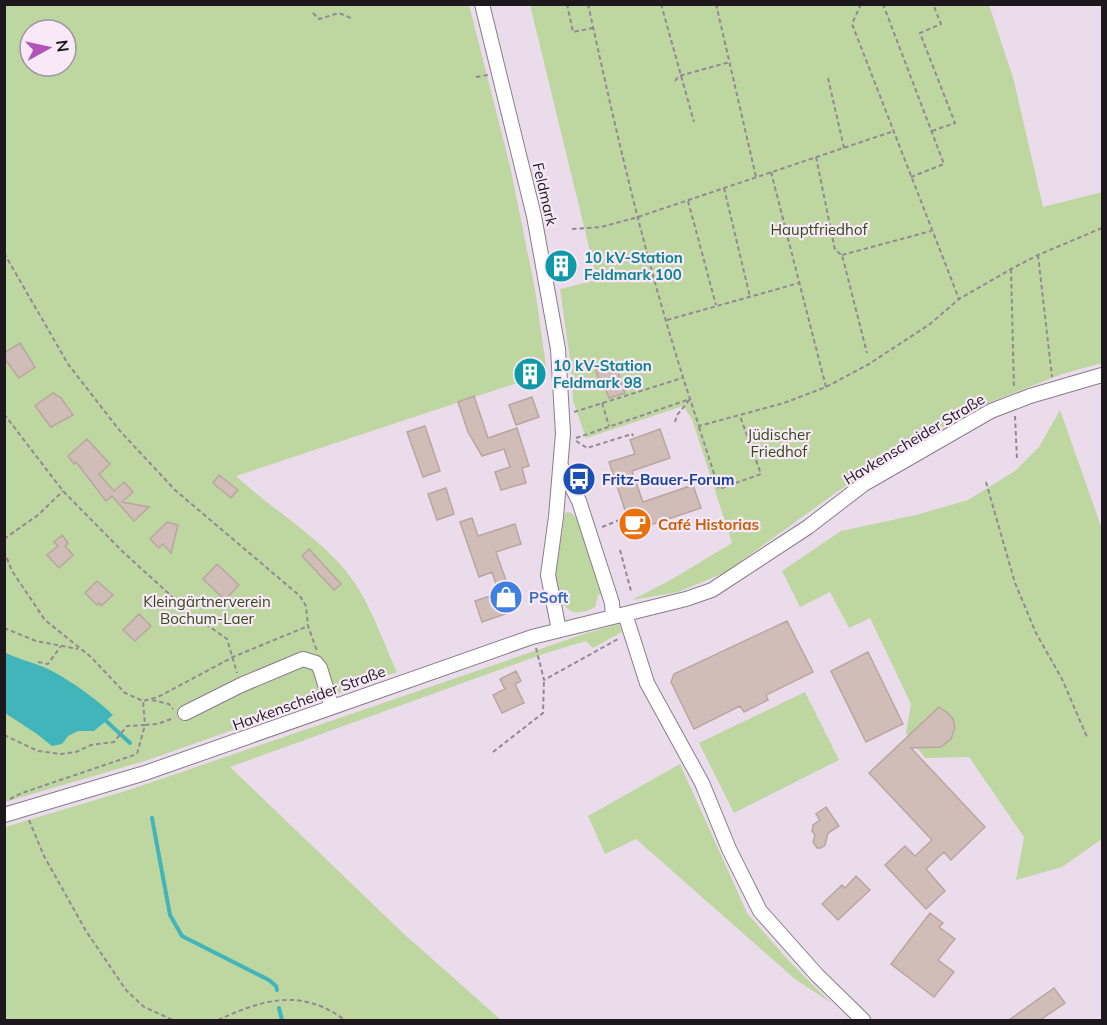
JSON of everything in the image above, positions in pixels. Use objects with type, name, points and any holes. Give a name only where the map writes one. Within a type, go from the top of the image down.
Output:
[{"type":"street","name":"Feldmark","points":[[482,4],[531,205],[558,349],[562,416],[561,466],[548,575],[559,630]]},
{"type":"street","name":"Havkenscheider Straße","points":[[4,815],[145,773],[532,637],[687,599],[712,590],[808,527],[864,484],[991,411],[1030,396],[1102,375]]},
{"type":"street","name":"Feldmark","points":[[561,466],[579,501],[612,603],[619,615]]},
{"type":"street","points":[[619,615],[631,631],[647,683],[702,783],[729,849],[760,911],[817,975],[863,1020]]},
{"type":"street","points":[[182,715],[296,660],[309,660],[320,668],[332,707]]},
{"type":"path","points":[[567,4],[573,32],[594,28]]},
{"type":"path","points":[[588,4],[638,218],[683,378],[719,489],[761,474],[740,416]]},
{"type":"path","points":[[661,4],[679,76],[694,122]]},
{"type":"path","points":[[716,4],[756,177]]},
{"type":"path","points":[[861,4],[852,24],[959,299]]},
{"type":"path","points":[[883,4],[944,164],[911,177]]},
{"type":"path","points":[[932,131],[955,123],[920,33],[940,24],[933,4]]},
{"type":"path","points":[[313,13],[319,19],[339,13],[353,19]]},
{"type":"path","points":[[675,81],[679,76],[730,62]]},
{"type":"path","points":[[828,78],[844,148]]},
{"type":"path","points":[[572,229],[601,227],[638,218],[894,131]]},
{"type":"path","points":[[816,157],[835,250],[842,255],[867,352]]},
{"type":"path","points":[[771,172],[826,387]]},
{"type":"path","points":[[724,188],[750,297]]},
{"type":"path","points":[[688,201],[716,306]]},
{"type":"path","points":[[699,426],[784,403],[826,387],[869,364],[913,336],[959,299],[1011,269],[1102,228]]},
{"type":"path","points":[[842,255],[931,231]]},
{"type":"path","points":[[4,253],[68,364],[120,431],[175,490],[229,538],[294,589],[306,606],[308,626],[318,654],[320,668]]},
{"type":"path","points":[[1038,255],[1053,389]]},
{"type":"path","points":[[1011,269],[1014,391]]},
{"type":"path","points":[[667,320],[799,283]]},
{"type":"path","points":[[562,416],[683,378]]},
{"type":"path","points":[[675,422],[677,415],[690,399]]},
{"type":"path","points":[[633,436],[632,434],[587,448],[573,440],[690,399]]},
{"type":"path","points":[[602,403],[609,427]]},
{"type":"path","points":[[1015,413],[1017,459]]},
{"type":"path","points":[[4,414],[63,491],[138,566],[190,613],[227,639],[241,685]]},
{"type":"path","points":[[986,482],[1015,583],[1036,633],[1062,679],[1087,737]]},
{"type":"path","points":[[4,539],[29,522],[63,491]]},
{"type":"path","points":[[597,528],[627,518]]},
{"type":"path","points":[[620,550],[632,591]]},
{"type":"path","points":[[4,551],[12,571],[45,620],[81,649],[126,693],[143,701],[150,700],[233,657],[308,626]]},
{"type":"path","points":[[4,628],[36,641],[81,649]]},
{"type":"path","points":[[544,680],[631,631]]},
{"type":"path","points":[[493,752],[543,713],[544,680],[532,637]]},
{"type":"path","points":[[38,662],[48,664],[61,646]]},
{"type":"path","points":[[4,735],[38,751],[75,753],[91,745],[114,742],[127,726],[157,724],[182,715],[169,704],[150,700]]},
{"type":"path","points":[[8,800],[22,792],[137,754],[145,725],[143,701]]},
{"type":"path","points":[[24,809],[44,856],[86,931],[126,990],[144,1007],[173,1020]]},
{"type":"path","points":[[218,1020],[251,1005],[295,1000],[332,1011],[345,1020]]},
{"type":"green space","name":"Kleingärtnerverein Bochum-Laer","points":[[4,5],[469,5],[510,166],[535,289],[547,373],[236,476],[301,528],[346,571],[369,608],[397,672],[148,760],[5,802]]},
{"type":"green space","name":"Hauptfriedhof","points":[[530,5],[989,5],[1014,81],[1043,207],[1102,192],[1102,363],[1062,374],[983,405],[935,431],[841,489],[726,572],[678,592],[632,600],[669,581],[732,543],[692,419],[683,406],[586,438],[573,401],[571,367],[560,289],[597,280]]},
{"type":"green space","points":[[1060,410],[1102,529],[1102,839],[1062,867],[1016,880],[1024,837],[969,757],[925,758],[906,733],[911,704],[870,618],[849,628],[830,592],[800,607],[782,571],[841,531],[916,515],[968,500],[1015,471],[1039,447]]},
{"type":"green space","points":[[568,512],[577,519],[602,594],[598,595],[595,607],[583,612],[571,611],[564,605],[560,607],[555,573],[565,513]]},
{"type":"green space","points":[[619,624],[622,632],[593,648],[586,641],[546,653],[230,767],[404,934],[501,1020],[5,1020],[5,827],[132,789]]},
{"type":"green space","points":[[805,692],[839,760],[734,813],[699,743]]},
{"type":"green space","points":[[680,764],[747,913],[789,961],[831,1003],[795,979],[636,839],[605,854],[588,816]]},
{"type":"water","points":[[4,652],[56,673],[91,696],[113,715],[94,731],[78,731],[68,736],[62,744],[52,746],[5,713]]},
{"type":"building","points":[[20,343],[35,367],[19,378],[4,358],[4,353]]},
{"type":"building","points":[[614,360],[625,393],[609,398],[595,367]]},
{"type":"building","points":[[53,393],[61,398],[73,415],[51,427],[35,406]]},
{"type":"building","points":[[474,396],[488,438],[517,428],[529,466],[522,468],[526,483],[501,490],[495,472],[510,467],[504,449],[482,456],[468,432],[458,402]]},
{"type":"building","points":[[532,397],[539,417],[516,425],[509,405]]},
{"type":"building","points":[[425,426],[440,471],[423,477],[407,432]]},
{"type":"building","points":[[660,429],[670,458],[632,471],[643,502],[693,485],[701,508],[632,531],[609,462],[635,454],[630,440]]},
{"type":"building","points":[[87,439],[110,464],[99,474],[114,491],[124,482],[133,492],[122,502],[149,507],[134,521],[112,496],[106,501],[76,462],[74,464],[68,456]]},
{"type":"building","points":[[219,475],[238,490],[231,498],[213,483]]},
{"type":"building","points":[[446,488],[454,514],[437,520],[428,494]]},
{"type":"building","points":[[472,518],[478,536],[515,524],[521,544],[496,552],[514,603],[506,606],[508,613],[482,622],[475,601],[499,593],[492,572],[479,577],[460,522]]},
{"type":"building","points":[[167,522],[178,525],[171,553],[163,544],[159,548],[150,539]]},
{"type":"building","points":[[62,535],[68,543],[65,546],[73,555],[59,568],[47,555],[58,546],[54,542]]},
{"type":"building","points":[[309,549],[341,584],[334,590],[302,556]]},
{"type":"building","points":[[217,564],[239,585],[225,600],[203,579]]},
{"type":"building","points":[[97,581],[113,595],[101,606],[85,593]]},
{"type":"building","points":[[139,614],[151,626],[135,641],[123,630]]},
{"type":"building","points":[[787,621],[813,672],[766,695],[768,700],[744,712],[740,706],[694,729],[671,682],[674,674]]},
{"type":"building","points":[[868,652],[903,724],[866,742],[831,671]]},
{"type":"building","points":[[516,671],[521,681],[515,684],[524,703],[502,713],[493,695],[505,689],[500,679]]},
{"type":"building","points":[[939,707],[953,719],[955,728],[951,739],[941,747],[911,748],[985,827],[951,860],[944,852],[926,869],[945,891],[926,909],[885,865],[905,846],[915,856],[932,840],[869,773]]},
{"type":"building","points":[[826,807],[839,826],[828,833],[825,845],[817,848],[813,842],[815,835],[812,831],[813,825],[820,820],[816,814]]},
{"type":"building","points":[[856,876],[870,890],[838,920],[822,904],[842,885],[845,888]]},
{"type":"building","points":[[930,913],[943,923],[939,927],[955,939],[938,960],[954,972],[934,997],[891,964]]},
{"type":"building","points":[[1054,988],[1065,1003],[1040,1020],[1009,1020]]},
{"type":"waterway","points":[[104,719],[130,743]]},
{"type":"waterway","points":[[152,818],[170,915],[182,936],[269,980],[277,990]]},
{"type":"waterway","points":[[279,1008],[282,1020]]},
{"type":"place","name":"10 kV-Station Feldmark 100","points":[[561,266]]},
{"type":"place","name":"10 kV-Station Feldmark 98","points":[[530,374]]},
{"type":"place","name":"Fritz-Bauer-Forum","points":[[579,479]]},
{"type":"place","name":"Café Historias","points":[[635,524]]},
{"type":"place","name":"PSoft","points":[[506,597]]},
{"type":"park label","name":"Jüdischer Friedhof","points":[[779,442]]}]
